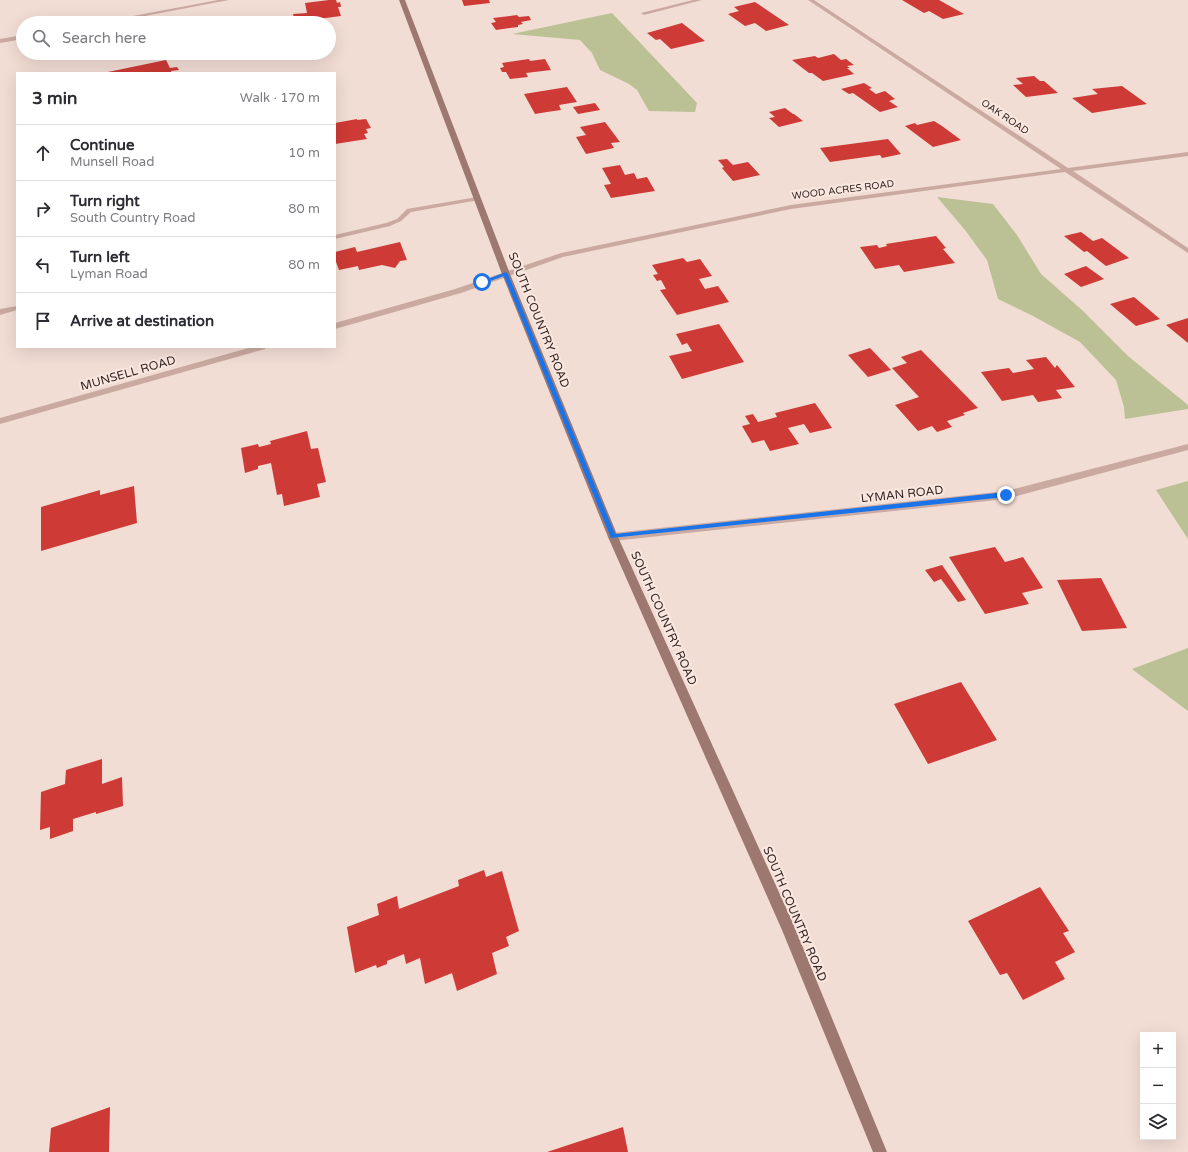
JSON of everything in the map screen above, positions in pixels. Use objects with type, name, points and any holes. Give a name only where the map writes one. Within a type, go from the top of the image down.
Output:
[{"type":"main road","name":"SOUTH COUNTRY ROAD","points":[[402,0],[506,274],[613,536],[787,926],[880,1152]]},
{"type":"street","points":[[138,16],[226,0]]},
{"type":"street","points":[[644,13],[699,0]]},
{"type":"street","name":"OAK ROAD","points":[[811,0],[1188,251]]},
{"type":"street","points":[[0,41],[16,38]]},
{"type":"street","name":"WOOD ACRES ROAD","points":[[506,274],[561,255],[791,207],[1188,154]]},
{"type":"street","points":[[336,237],[394,222],[409,210],[477,199]]},
{"type":"street","points":[[336,326],[458,291],[506,274]]},
{"type":"street","points":[[0,312],[16,308]]},
{"type":"street","name":"MUNSELL ROAD","points":[[0,421],[258,348]]},
{"type":"street","name":"LYMAN ROAD","points":[[613,536],[1006,495],[1188,447]]},
{"type":"green space","points":[[612,13],[697,103],[695,112],[649,111],[637,90],[629,84],[600,70],[592,53],[580,40],[512,34]]},
{"type":"green space","points":[[937,197],[993,204],[1017,235],[1041,274],[1082,310],[1128,356],[1188,405],[1188,409],[1125,419],[1124,407],[1116,380],[1080,342],[998,299],[987,260],[965,230]]},
{"type":"green space","points":[[1188,481],[1188,539],[1156,490]]},
{"type":"green space","points":[[1188,648],[1188,711],[1132,669]]},
{"type":"building","points":[[336,0],[337,3],[340,2],[341,7],[338,7],[341,16],[294,16],[293,14],[307,13],[305,3]]},
{"type":"building","points":[[462,0],[489,0],[490,3],[464,6]]},
{"type":"building","points":[[902,0],[939,0],[964,14],[943,19],[929,11],[924,13]]},
{"type":"building","points":[[755,2],[789,25],[766,31],[755,23],[745,26],[728,14],[739,11],[734,7]]},
{"type":"building","points":[[517,15],[519,17],[529,16],[531,20],[521,22],[523,24],[518,25],[518,27],[496,30],[491,23],[496,22],[493,18]]},
{"type":"building","points":[[682,23],[705,41],[671,49],[660,39],[656,40],[647,33]]},
{"type":"building","points":[[834,54],[841,60],[846,59],[854,65],[847,66],[850,68],[847,68],[854,74],[823,81],[812,73],[809,73],[792,60],[815,56],[818,58]]},
{"type":"building","points":[[529,59],[530,61],[545,59],[551,70],[526,73],[528,77],[510,79],[506,72],[502,72],[500,68],[504,67],[502,63]]},
{"type":"building","points":[[166,60],[170,68],[177,67],[179,70],[172,72],[108,72]]},
{"type":"building","points":[[1034,76],[1040,81],[1044,81],[1058,93],[1026,97],[1013,85],[1023,84],[1016,78]]},
{"type":"building","points":[[864,83],[872,88],[869,89],[876,94],[885,91],[895,99],[889,101],[898,107],[880,112],[853,93],[849,94],[841,89]]},
{"type":"building","points":[[1122,86],[1147,104],[1092,113],[1072,98],[1098,94],[1092,89]]},
{"type":"building","points":[[567,87],[577,102],[559,105],[561,110],[535,114],[524,94]]},
{"type":"building","points":[[595,103],[600,110],[578,114],[573,107]]},
{"type":"building","points":[[785,108],[803,121],[779,127],[769,118],[775,117],[769,112]]},
{"type":"building","points":[[366,119],[371,128],[366,129],[368,133],[364,134],[367,139],[336,144],[336,123]]},
{"type":"building","points":[[934,121],[961,140],[933,147],[905,126],[915,123],[917,125]]},
{"type":"building","points":[[605,122],[620,142],[611,143],[614,148],[586,154],[576,137],[586,135],[580,127]]},
{"type":"building","points":[[888,139],[901,154],[882,158],[880,155],[830,162],[820,148]]},
{"type":"building","points":[[727,159],[733,165],[748,162],[760,175],[733,181],[722,168],[724,167],[718,160]]},
{"type":"building","points":[[620,165],[625,175],[634,173],[637,179],[647,177],[655,191],[611,198],[604,185],[611,184],[602,168]]},
{"type":"building","points":[[1081,232],[1093,241],[1102,238],[1129,258],[1106,266],[1087,251],[1084,252],[1064,236]]},
{"type":"building","points":[[936,236],[946,248],[943,249],[955,263],[904,272],[899,265],[875,269],[860,247],[877,245],[879,248],[887,246],[886,244]]},
{"type":"building","points":[[400,242],[407,260],[400,261],[395,268],[382,265],[359,270],[358,266],[339,270],[336,262],[336,252],[355,247],[357,252]]},
{"type":"building","points":[[683,258],[687,262],[700,259],[712,276],[699,279],[705,289],[718,286],[729,302],[677,315],[660,290],[666,289],[661,280],[657,281],[653,275],[658,274],[652,265]]},
{"type":"building","points":[[1086,266],[1104,279],[1081,287],[1064,274]]},
{"type":"building","points":[[1134,297],[1160,319],[1136,326],[1110,304]]},
{"type":"building","points":[[1188,318],[1188,343],[1166,325]]},
{"type":"building","points":[[719,324],[744,362],[682,379],[669,356],[692,351],[687,343],[682,345],[676,334]]},
{"type":"building","points":[[870,348],[891,370],[868,377],[848,355]]},
{"type":"building","points":[[921,350],[978,408],[963,413],[965,415],[947,421],[952,427],[937,432],[932,426],[918,431],[895,405],[919,397],[892,368],[907,363],[901,357]]},
{"type":"building","points":[[1046,357],[1055,368],[1057,365],[1075,387],[1056,390],[1062,398],[1038,402],[1033,395],[1002,401],[981,372],[1009,368],[1013,373],[1034,369],[1026,360]]},
{"type":"building","points":[[815,403],[832,428],[810,433],[804,424],[788,428],[799,444],[770,451],[764,440],[752,443],[742,426],[750,424],[745,416],[753,414],[758,422],[777,417],[775,413]]},
{"type":"building","points":[[307,431],[311,449],[318,448],[326,482],[317,484],[320,497],[284,506],[282,494],[277,495],[271,463],[258,466],[258,469],[245,473],[241,448],[258,444],[259,447],[271,444],[270,441]]},
{"type":"building","points":[[134,486],[137,523],[41,551],[41,507],[100,490],[100,495]]},
{"type":"building","points":[[995,547],[1005,562],[1023,557],[1043,588],[1022,593],[1029,604],[985,614],[949,557]]},
{"type":"building","points":[[942,565],[966,600],[958,602],[941,579],[934,582],[925,570]]},
{"type":"building","points":[[1101,578],[1127,628],[1082,631],[1057,580]]},
{"type":"building","points":[[961,682],[997,740],[928,764],[894,704]]},
{"type":"building","points":[[102,759],[102,784],[122,777],[123,806],[73,819],[73,831],[50,839],[50,827],[40,830],[41,792],[65,784],[66,770]]},
{"type":"building","points":[[484,870],[486,877],[502,871],[519,931],[506,937],[509,946],[492,953],[497,974],[457,991],[452,973],[425,984],[420,958],[406,964],[404,954],[387,961],[387,964],[377,968],[376,965],[355,973],[347,927],[379,915],[377,904],[397,896],[399,909],[459,886],[458,880]]},
{"type":"building","points":[[1040,887],[1069,931],[1063,933],[1075,952],[1055,962],[1065,979],[1023,1000],[1007,973],[1000,975],[968,921]]},
{"type":"building","points":[[110,1107],[109,1152],[49,1152],[51,1128]]},
{"type":"building","points":[[623,1127],[628,1152],[547,1152]]},
{"type":"route","points":[[482,282],[506,274],[613,536],[1006,495]]}]
